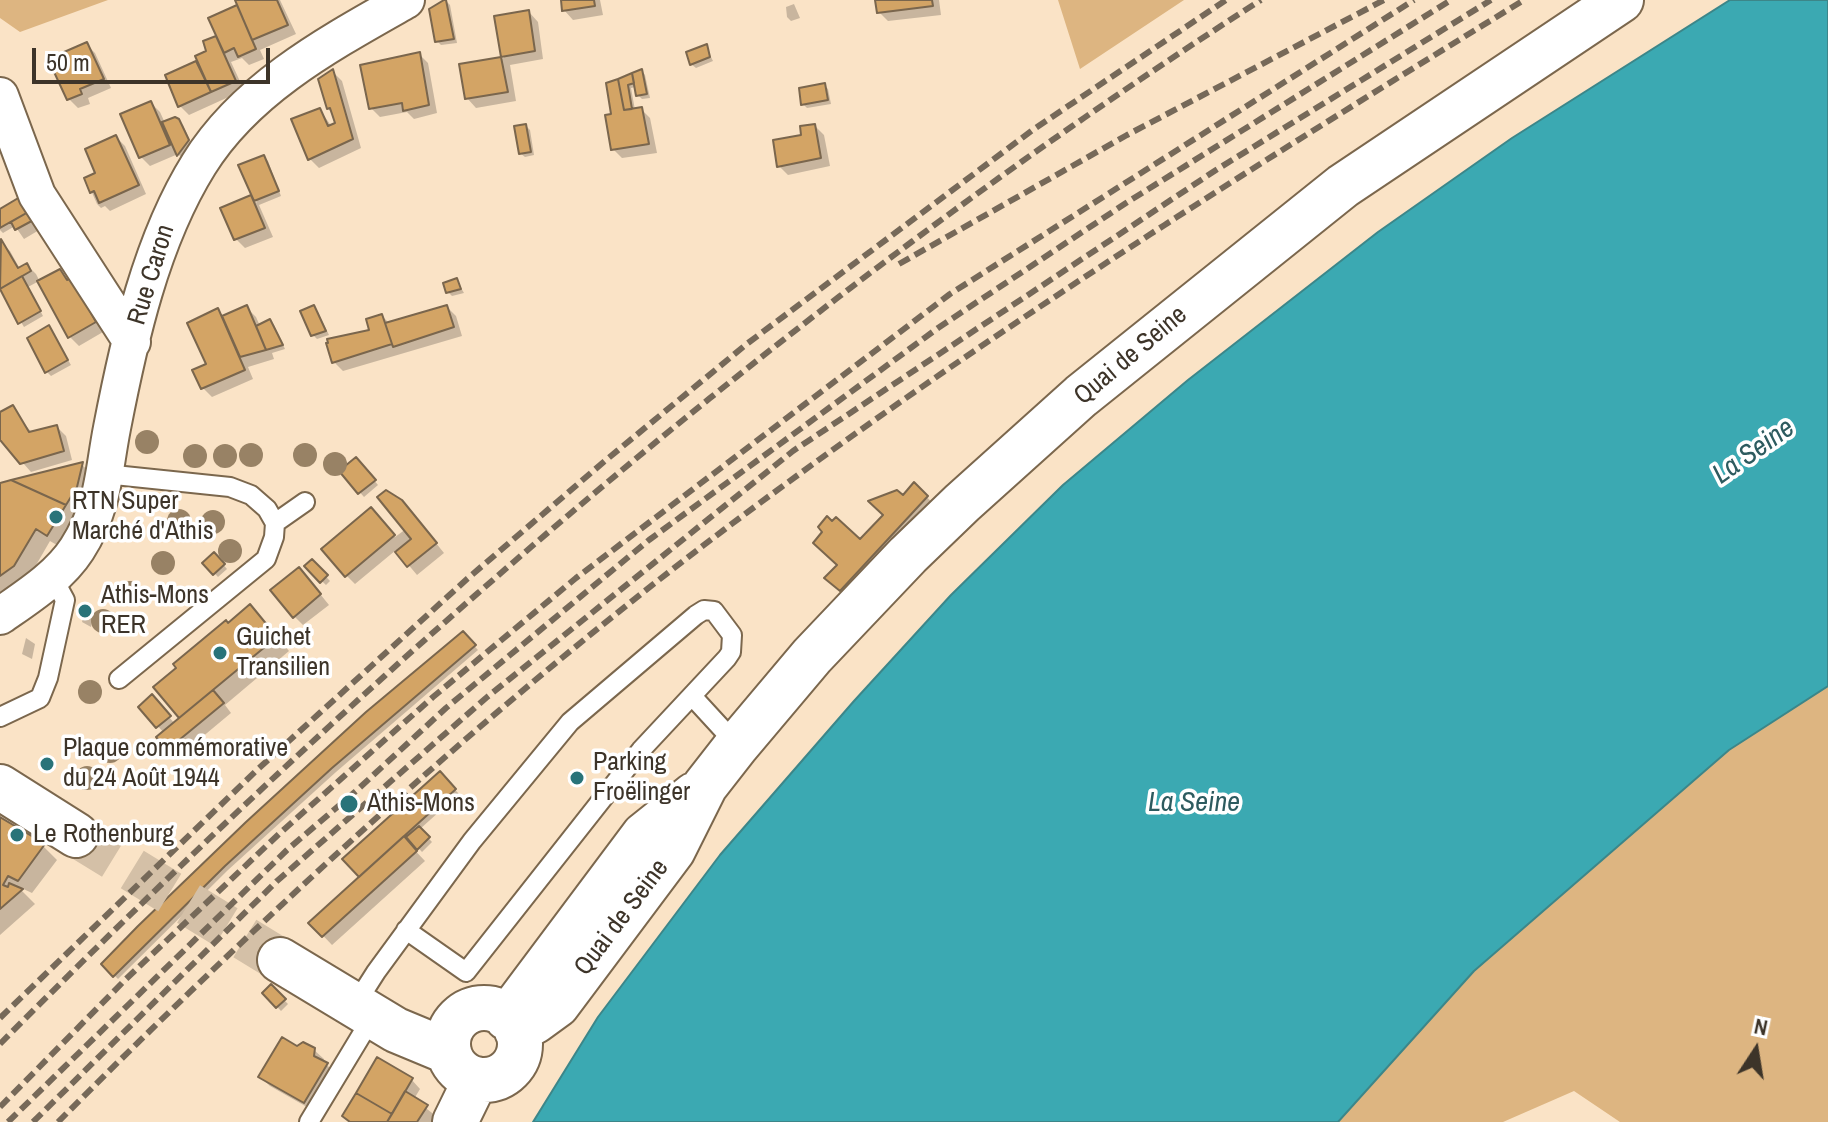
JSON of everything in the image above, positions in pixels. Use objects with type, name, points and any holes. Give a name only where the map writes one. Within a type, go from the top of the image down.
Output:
[{"type":"main road","name":"Quai de Seine","points":[[512,1024],[644,835],[705,786],[812,656],[908,555],[1081,396],[1243,263],[1343,186],[1621,0]]},
{"type":"main road","points":[[1,786],[76,835]]},
{"type":"main road","points":[[280,960],[396,1030],[462,1065],[494,1078],[513,1065],[520,1042],[512,1024],[490,1009],[479,1008],[467,1012],[451,1029],[448,1040],[462,1065],[455,1122]]},
{"type":"street","name":"Rue Caron","points":[[0,616],[52,576],[77,549],[94,519],[112,428],[150,273],[171,214],[200,162],[256,96],[383,5]]},
{"type":"street","points":[[0,96],[37,195],[132,342]]},
{"type":"lane","points":[[105,474],[241,490],[267,509],[275,523],[274,537],[266,559],[119,679]]},
{"type":"lane","points":[[275,523],[305,502]]},
{"type":"lane","points":[[0,717],[40,698],[48,678],[65,600],[52,576]]},
{"type":"lane","points":[[309,1122],[406,930],[472,841],[570,722],[696,615],[704,610],[714,611],[732,635],[731,652],[631,762],[466,972],[406,930]]},
{"type":"lane","points":[[692,696],[737,745]]},
{"type":"shaded area","points":[[0,0],[108,0],[20,32],[0,18]]},
{"type":"shaded area","points":[[1058,0],[1184,0],[1080,69]]},
{"type":"shaded area","points":[[1828,686],[1828,1122],[1620,1122],[1574,1091],[1503,1122],[1338,1122],[1474,971],[1729,750]]},
{"type":"water","name":"La Seine","points":[[1730,0],[1828,0],[1828,686],[1729,750],[1474,971],[1338,1122],[533,1122],[598,1017],[720,855],[951,595],[1063,485],[1188,380],[1378,232],[1512,138]]},
{"type":"building","points":[[235,0],[277,0],[288,25],[252,40]]},
{"type":"building","points":[[444,0],[454,39],[435,42],[429,9]]},
{"type":"building","points":[[561,0],[594,0],[595,6],[562,11]]},
{"type":"building","points":[[875,0],[932,0],[933,6],[877,13]]},
{"type":"building","points":[[237,5],[256,49],[238,57],[234,48],[224,53],[208,18]]},
{"type":"building","points":[[529,10],[535,51],[501,57],[494,16]]},
{"type":"building","points":[[216,36],[236,81],[211,92],[195,56],[206,51],[203,41]]},
{"type":"building","points":[[87,42],[104,79],[80,89],[82,94],[67,100],[48,59]]},
{"type":"building","points":[[707,44],[710,57],[690,65],[686,52]]},
{"type":"building","points":[[420,52],[429,105],[403,111],[402,103],[369,109],[360,65]]},
{"type":"building","points":[[501,57],[508,92],[465,99],[459,64]]},
{"type":"building","points":[[196,61],[211,92],[178,107],[165,75]]},
{"type":"building","points":[[333,69],[353,139],[308,160],[291,119],[320,108],[328,126],[335,123],[330,108],[327,109],[318,79]]},
{"type":"building","points":[[642,69],[647,94],[636,96],[632,73]]},
{"type":"building","points":[[632,73],[634,83],[628,85],[632,109],[624,110],[618,79]]},
{"type":"building","points":[[618,79],[624,110],[642,107],[649,144],[611,150],[605,115],[611,114],[606,83]]},
{"type":"building","points":[[825,83],[828,100],[801,105],[799,88]]},
{"type":"building","points":[[151,101],[170,145],[139,158],[120,114]]},
{"type":"building","points":[[175,117],[189,140],[177,156],[162,122]]},
{"type":"building","points":[[526,124],[531,152],[519,154],[514,126]]},
{"type":"building","points":[[815,124],[821,158],[777,167],[773,140],[801,135],[800,126]]},
{"type":"building","points":[[116,135],[139,185],[99,203],[94,191],[90,193],[84,178],[95,173],[85,149]]},
{"type":"building","points":[[264,155],[279,191],[254,201],[238,165]]},
{"type":"building","points":[[30,191],[37,207],[0,228],[0,209]]},
{"type":"building","points":[[251,195],[265,228],[234,240],[220,208]]},
{"type":"building","points":[[37,207],[41,216],[15,230],[11,222]]},
{"type":"building","points":[[1,239],[18,268],[27,263],[31,271],[0,289]]},
{"type":"building","points":[[60,269],[67,280],[72,278],[96,322],[68,338],[37,281]]},
{"type":"building","points":[[22,276],[41,311],[18,324],[0,289]]},
{"type":"building","points":[[457,278],[461,289],[446,293],[443,283]]},
{"type":"building","points":[[247,305],[266,350],[240,357],[222,316]]},
{"type":"building","points":[[314,305],[326,331],[311,336],[300,311]]},
{"type":"building","points":[[447,305],[454,327],[393,347],[385,323]]},
{"type":"building","points":[[218,308],[245,370],[201,389],[192,370],[206,364],[187,323]]},
{"type":"building","points":[[382,314],[392,344],[332,363],[327,339],[369,330],[366,319]]},
{"type":"building","points":[[270,319],[283,345],[266,350],[256,326]]},
{"type":"building","points":[[49,325],[68,360],[45,373],[27,338]]},
{"type":"building","points":[[13,405],[29,432],[57,425],[64,451],[20,464],[0,440],[0,412]]},
{"type":"building","points":[[356,457],[376,480],[358,494],[339,471]]},
{"type":"building","points":[[83,462],[77,487],[66,505],[11,480]]},
{"type":"building","points":[[11,480],[66,505],[47,536],[36,529],[14,566],[0,576],[0,483]]},
{"type":"building","points":[[914,482],[928,496],[840,591],[824,578],[837,565],[813,543],[822,532],[818,527],[827,516],[832,521],[836,517],[860,539],[883,515],[868,501],[897,490],[903,495]]},
{"type":"building","points":[[386,490],[402,500],[437,543],[407,567],[395,552],[411,539],[377,497]]},
{"type":"building","points":[[371,507],[395,535],[345,577],[321,549]]},
{"type":"building","points":[[214,552],[225,564],[213,575],[202,563]]},
{"type":"building","points":[[312,559],[328,575],[320,583],[304,566]]},
{"type":"building","points":[[299,567],[321,594],[293,618],[270,590]]},
{"type":"building","points":[[250,604],[277,637],[179,718],[153,687],[176,668],[173,664]]},
{"type":"building","points":[[463,631],[476,645],[332,768],[225,866],[113,977],[101,964],[138,926],[366,712]]},
{"type":"building","points":[[213,690],[224,703],[167,750],[156,737]]},
{"type":"building","points":[[152,694],[171,716],[156,728],[138,707]]},
{"type":"building","points":[[440,771],[456,789],[359,877],[342,859]]},
{"type":"building","points":[[0,817],[45,844],[18,881],[8,876],[3,885],[8,887],[9,883],[23,889],[0,909]]},
{"type":"building","points":[[419,826],[430,837],[417,850],[406,837]]},
{"type":"building","points":[[404,836],[417,851],[322,937],[308,923]]},
{"type":"building","points":[[271,984],[286,999],[276,1008],[262,993]]},
{"type":"building","points":[[282,1037],[297,1046],[303,1042],[315,1048],[314,1056],[328,1063],[304,1103],[258,1077]]},
{"type":"building","points":[[377,1057],[413,1078],[392,1114],[356,1093]]},
{"type":"building","points":[[405,1091],[428,1105],[417,1122],[387,1122]]},
{"type":"building","points":[[356,1093],[392,1114],[387,1122],[350,1122],[342,1116]]},
{"type":"tunnel","points":[[76,835],[280,960]]},
{"type":"railway","points":[[0,1018],[257,770],[467,579],[606,460],[748,343],[1034,129],[1226,0]]},
{"type":"railway","points":[[0,1044],[294,759],[446,621],[602,487],[761,358],[923,233],[1090,114],[1261,0]]},
{"type":"railway","points":[[899,264],[1127,135],[1384,0]]},
{"type":"railway","points":[[0,1107],[125,980],[279,834],[433,697],[576,578],[950,294],[1414,0]]},
{"type":"railway","points":[[8,1122],[287,850],[446,708],[649,540],[938,328],[1126,203],[1451,0]]},
{"type":"railway","points":[[33,1122],[277,881],[486,698],[793,451],[1216,170],[1491,0]]},
{"type":"railway","points":[[58,1122],[217,966],[381,814],[550,668],[725,529],[1018,321],[1219,190],[1524,0]]},
{"type":"place","name":"RTN Super Marché d'Athis","points":[[56,517]]},
{"type":"place","name":"Athis-Mons RER","points":[[85,611]]},
{"type":"place","name":"Guichet Transilien","points":[[220,653]]},
{"type":"place","name":"Plaque commémorative du 24 Août 1944","points":[[47,764]]},
{"type":"place","name":"Parking Froëlinger","points":[[577,778]]},
{"type":"place","name":"Athis-Mons","points":[[349,804]]},
{"type":"place","name":"Le Rothenburg","points":[[17,835]]}]
